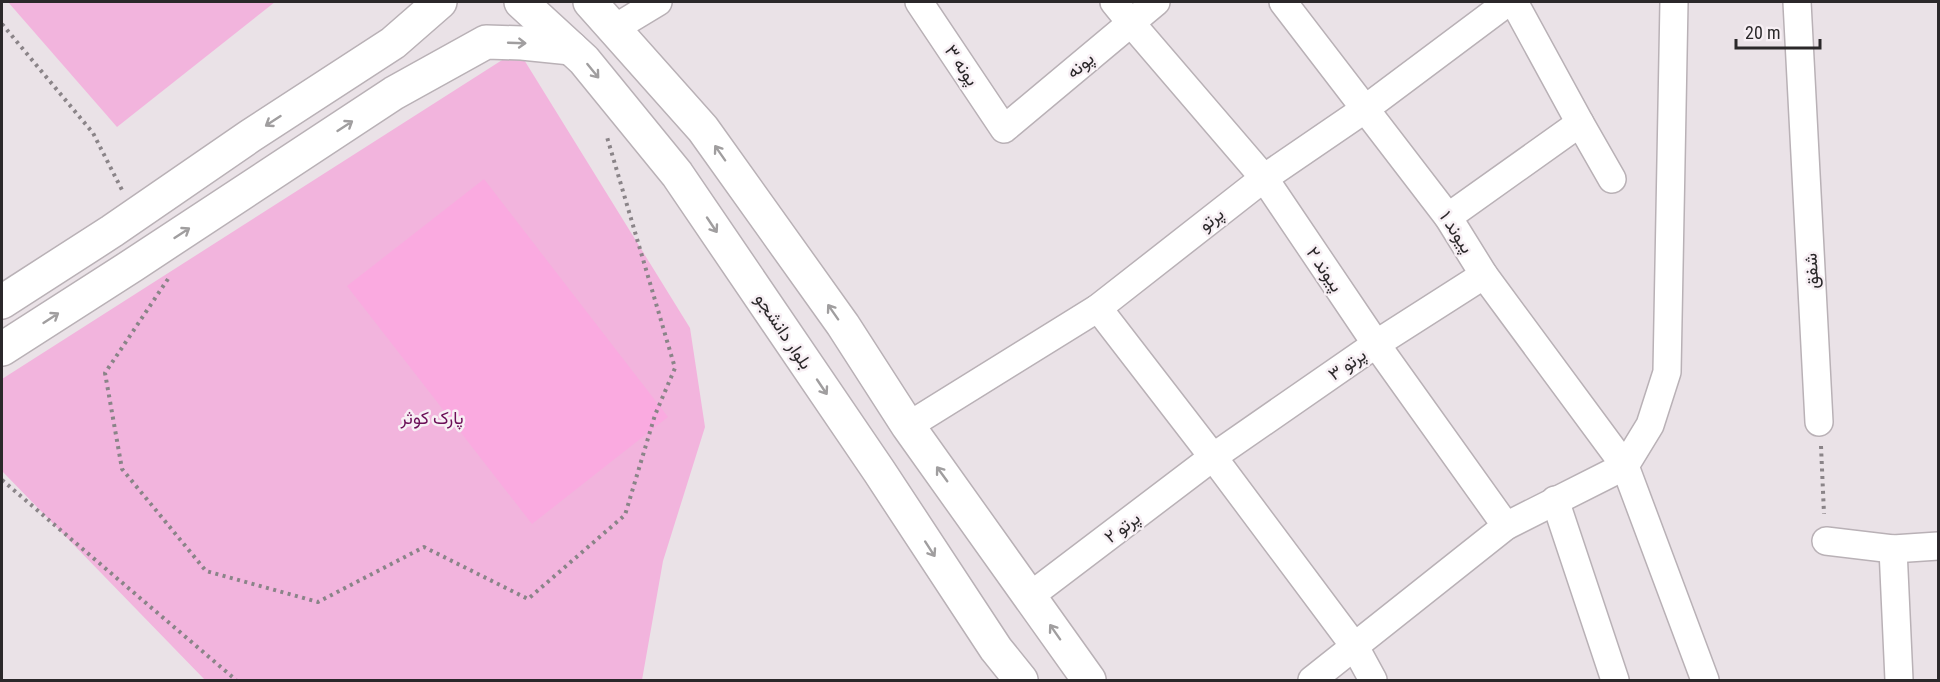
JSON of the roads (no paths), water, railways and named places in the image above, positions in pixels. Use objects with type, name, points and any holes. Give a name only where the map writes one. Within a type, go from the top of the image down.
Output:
[{"type":"main road","points":[[393,43],[404,2]]},
{"type":"main road","points":[[2,302],[393,43],[440,2]]},
{"type":"main road","name":"بلوار دانشجو","points":[[521,2],[584,60],[678,174],[879,471],[996,649],[1021,681]]},
{"type":"main road","points":[[590,2],[621,15],[843,325],[908,426],[1089,681]]},
{"type":"main road","points":[[2,349],[148,267],[394,93],[486,42],[571,48]]},
{"type":"street","points":[[621,15],[658,2]]},
{"type":"street","name":"پونه ۳","points":[[919,2],[1004,129]]},
{"type":"street","name":"پیوند ۲","points":[[1114,2],[1264,178],[1376,344],[1506,526]]},
{"type":"street","name":"پونه","points":[[1004,129],[1156,2]]},
{"type":"street","name":"پیوند ۱","points":[[1283,2],[1448,217],[1484,275],[1625,466],[1705,681]]},
{"type":"street","name":"پرتو","points":[[908,426],[1098,308],[1264,178],[1365,109],[1508,2]]},
{"type":"street","points":[[1514,2],[1612,179]]},
{"type":"street","points":[[1312,681],[1506,526],[1625,466],[1650,425],[1668,372],[1674,2]]},
{"type":"street","name":"شفق","points":[[1797,2],[1819,422]]},
{"type":"street","points":[[1448,217],[1580,123]]},
{"type":"street","name":"پرتو ۳","points":[[1213,457],[1376,344],[1484,275]]},
{"type":"street","points":[[1098,308],[1355,647],[1373,681]]},
{"type":"street","name":"پرتو ۲","points":[[1030,596],[1213,457]]},
{"type":"street","points":[[1555,500],[1615,681]]},
{"type":"street","points":[[1826,541],[1893,549],[1938,546]]},
{"type":"street","points":[[1893,549],[1899,681]]},
{"type":"park label","name":"پارک کوثر","points":[[432,417]]}]
